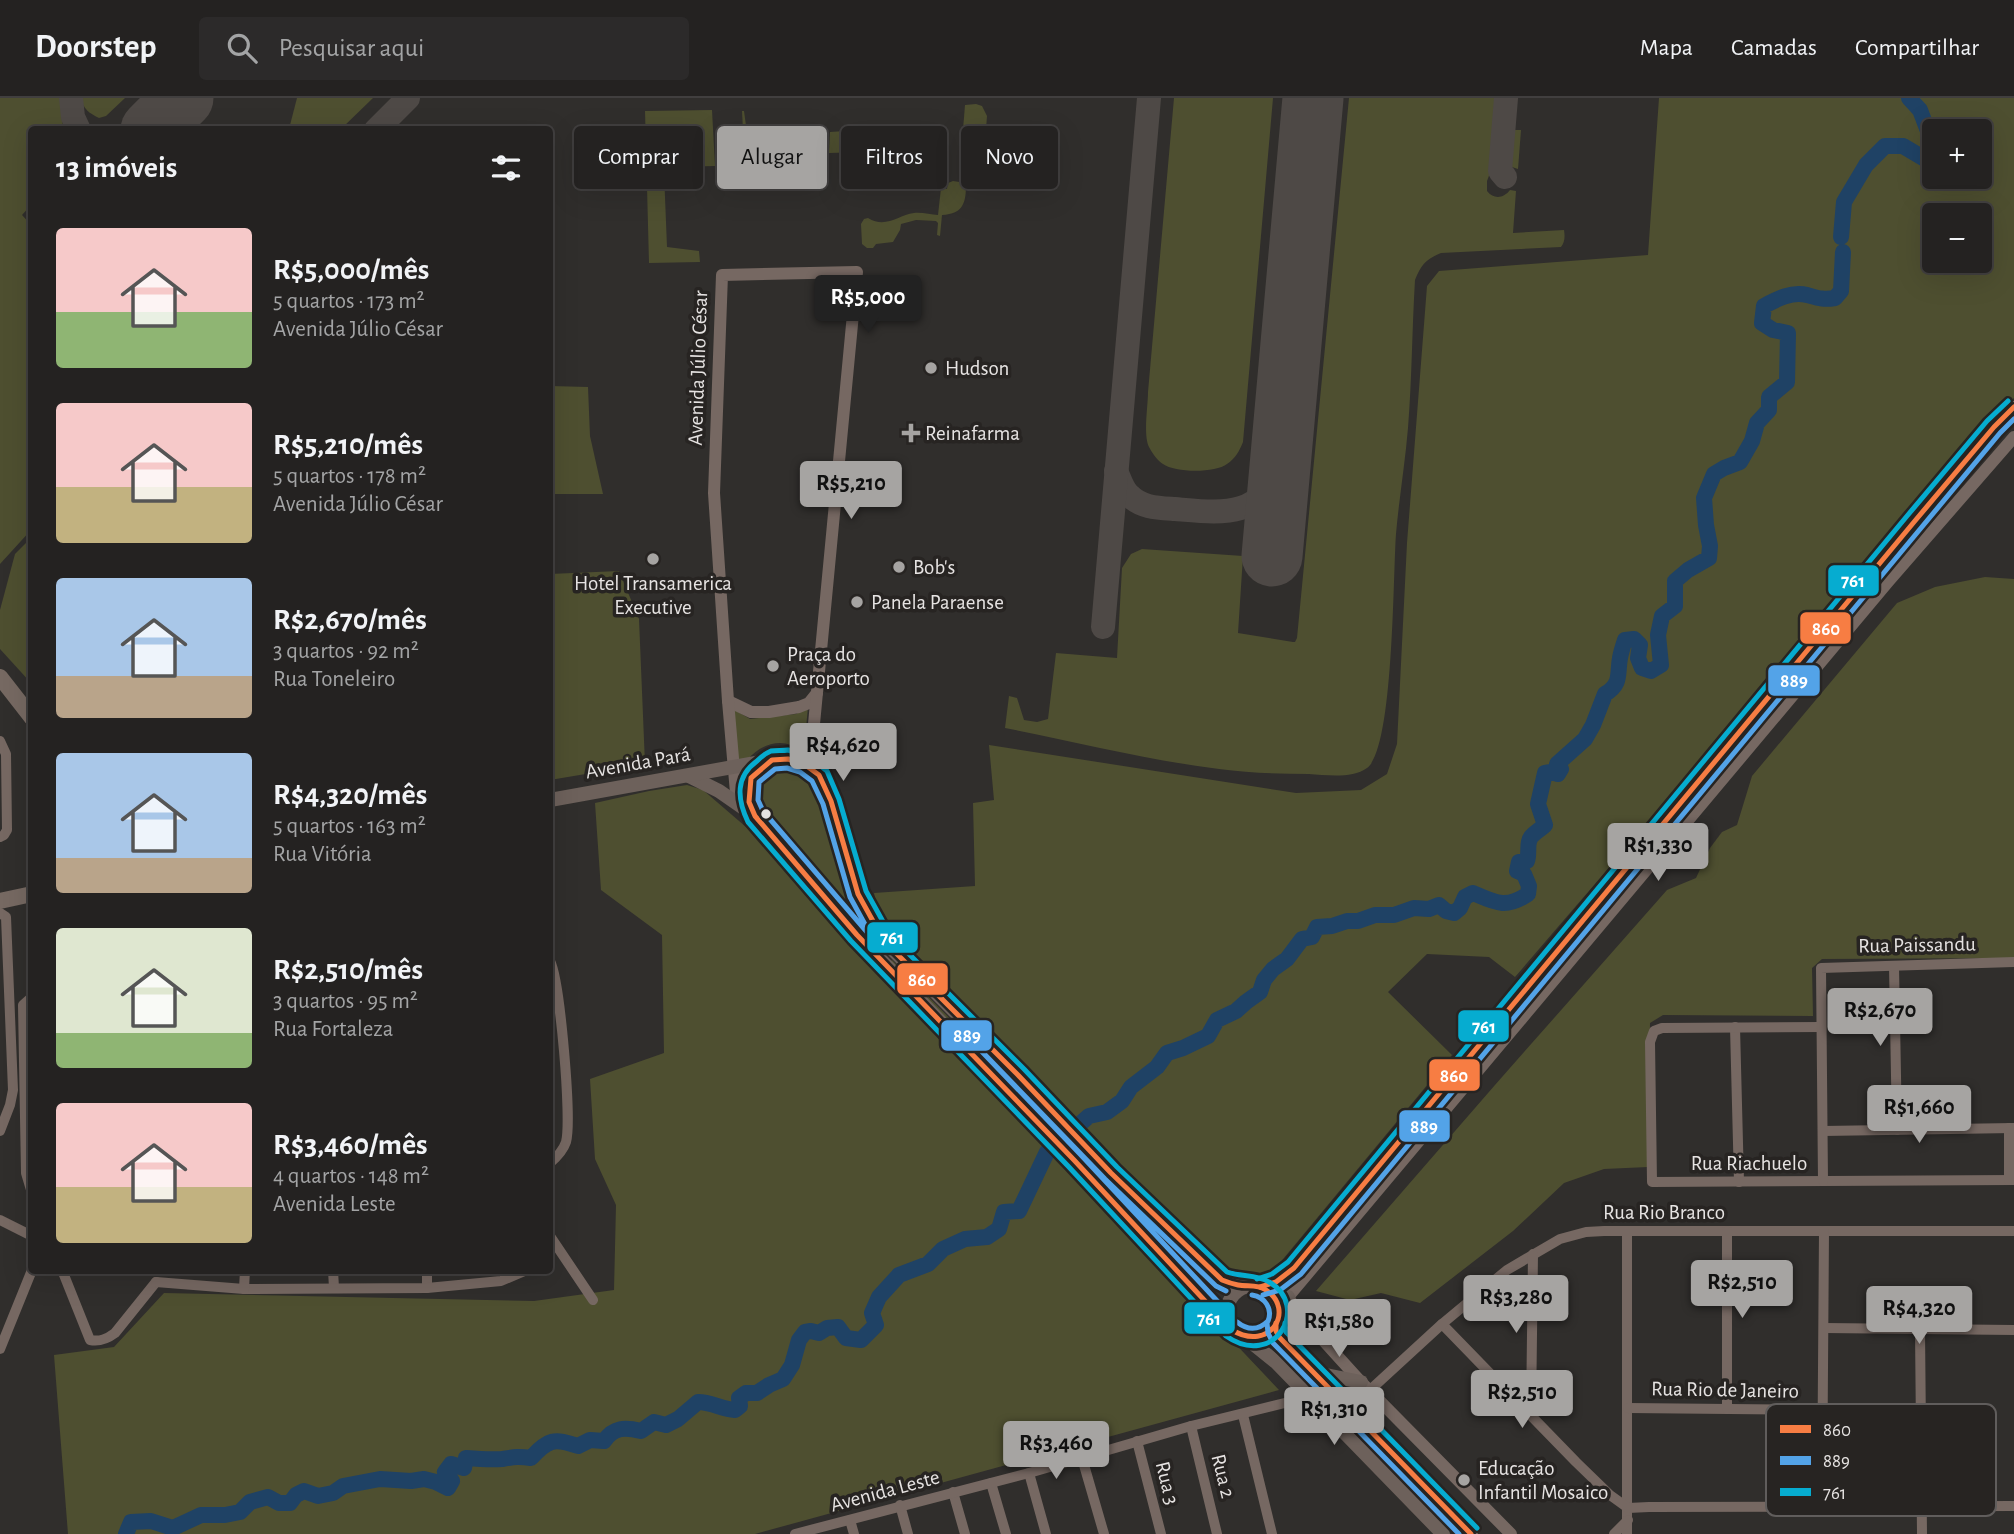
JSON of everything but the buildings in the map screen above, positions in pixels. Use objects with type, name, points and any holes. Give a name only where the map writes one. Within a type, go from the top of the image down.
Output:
[{"type":"main road","points":[[0,677],[28,713]]},
{"type":"main road","points":[[733,767],[772,760],[796,760],[819,775]]},
{"type":"main road","points":[[755,816],[749,802],[751,778],[772,760]]},
{"type":"main road","name":"Avenida Pará","points":[[553,799],[733,767]]},
{"type":"main road","points":[[688,775],[708,784],[755,816],[857,935],[1238,1335],[1277,1363],[1443,1534]]},
{"type":"main road","name":"Avenida Júlio César","points":[[819,775],[831,801],[858,894],[884,941],[1111,1173],[1222,1280],[1256,1287]]},
{"type":"main road","points":[[2,910],[28,896]]},
{"type":"main road","points":[[1228,1323],[1228,1302],[1238,1290],[1256,1287],[1272,1295],[1281,1310],[1298,1359]]},
{"type":"main road","points":[[1245,1338],[1259,1338],[1272,1330],[1281,1310]]},
{"type":"main road","points":[[1281,1310],[1276,1331],[1279,1337],[1471,1534]]},
{"type":"main road","points":[[1311,1372],[1365,1386]]},
{"type":"street","name":"Avenida Júlio César","points":[[737,804],[715,493],[722,275],[857,272],[818,691],[814,745],[819,775]]},
{"type":"street","points":[[1256,1287],[1276,1282],[1294,1268],[1914,522],[1994,427],[2014,408]]},
{"type":"street","points":[[1511,1534],[1365,1386],[1312,1328],[1281,1310],[1888,582],[2014,437]]},
{"type":"street","points":[[728,701],[751,712],[769,712],[809,703],[818,691]]},
{"type":"street","points":[[0,741],[6,754],[4,833]]},
{"type":"street","points":[[0,1131],[13,1090],[2,910]]},
{"type":"street","name":"Rua Paissandu","points":[[1821,1027],[1819,971],[1822,967],[2014,962]]},
{"type":"street","points":[[1894,966],[1897,1130]]},
{"type":"street","points":[[553,969],[558,993],[567,1106],[566,1141],[553,1160]]},
{"type":"street","points":[[28,1001],[23,1005],[28,1144]]},
{"type":"street","points":[[0,1023],[9,1011]]},
{"type":"street","points":[[1739,1182],[1735,1027],[1821,1027],[1823,1181]]},
{"type":"street","name":"Rua Riachuelo","points":[[1735,1027],[1662,1028],[1652,1034],[1652,1182],[2012,1180]]},
{"type":"street","points":[[1823,1130],[2011,1128],[2012,1180]]},
{"type":"street","points":[[0,1220],[28,1233]]},
{"type":"street","name":"Rua Rio Branco","points":[[1365,1386],[1507,1270],[1547,1245],[1586,1231],[2014,1231]]},
{"type":"street","points":[[1627,1231],[1628,1534]]},
{"type":"street","points":[[1727,1231],[1727,1409]]},
{"type":"street","points":[[1822,1404],[1824,1231]]},
{"type":"street","points":[[554,1253],[593,1300]]},
{"type":"street","points":[[1531,1415],[1533,1254]]},
{"type":"street","points":[[0,1349],[30,1274]]},
{"type":"street","points":[[64,1274],[90,1340],[94,1341],[109,1338],[122,1326],[155,1276],[244,1289],[427,1287],[501,1281],[518,1274]]},
{"type":"street","points":[[244,1289],[245,1274]]},
{"type":"street","points":[[333,1274],[334,1288]]},
{"type":"street","points":[[427,1274],[427,1287]]},
{"type":"street","points":[[1442,1324],[1628,1514]]},
{"type":"street","points":[[1824,1328],[2014,1330]]},
{"type":"street","points":[[1920,1330],[1921,1404]]},
{"type":"street","name":"Avenida Leste","points":[[796,1534],[1029,1473],[1191,1426],[1309,1397]]},
{"type":"street","name":"Rua Rio de Janeiro","points":[[1628,1408],[1766,1409]]},
{"type":"street","points":[[1243,1415],[1272,1534]]},
{"type":"street","name":"Rua 2","points":[[1191,1426],[1217,1534]]},
{"type":"street","name":"Rua 3","points":[[1137,1441],[1161,1534]]},
{"type":"street","points":[[1082,1458],[1104,1534]]},
{"type":"street","points":[[1029,1473],[1046,1534]]},
{"type":"street","points":[[991,1483],[1006,1534]]},
{"type":"street","points":[[953,1492],[965,1534]]},
{"type":"street","points":[[900,1505],[908,1534]]},
{"type":"street","points":[[1996,1506],[2014,1506]]},
{"type":"street","points":[[1628,1514],[1766,1508]]},
{"type":"street","points":[[1614,1534],[1628,1514]]},
{"type":"street","points":[[1922,1516],[1922,1534]]},
{"type":"street","points":[[850,1520],[854,1534]]},
{"type":"green space","points":[[0,98],[61,98],[63,126],[28,126],[28,208],[22,215],[28,222],[28,533],[0,564]]},
{"type":"green space","points":[[81,98],[125,98],[106,116],[99,118],[87,110]]},
{"type":"green space","points":[[297,98],[373,98],[344,126],[290,126]]},
{"type":"green space","points":[[1174,98],[1273,98],[1243,442],[1230,462],[1222,467],[1205,470],[1177,469],[1163,464],[1150,449],[1146,435]]},
{"type":"green space","points":[[1349,98],[1497,98],[1487,191],[1499,197],[1510,190],[1516,191],[1513,233],[1564,230],[1565,234],[1561,247],[1441,253],[1425,263],[1415,280],[1407,441],[1396,534],[1387,696],[1376,754],[1367,768],[1354,774],[1253,772],[1165,761],[1005,728],[1009,696],[1017,698],[1024,720],[1037,722],[1048,719],[1056,653],[1117,658],[1122,568],[1131,554],[1142,549],[1243,556],[1238,633],[1295,642]]},
{"type":"green space","points":[[1659,98],[2014,98],[2014,398],[1918,501],[1736,720],[1515,977],[1489,957],[1427,954],[1388,992],[1452,1055],[1274,1270],[1251,1276],[1240,1275],[1227,1272],[921,965],[878,912],[874,893],[975,886],[973,803],[994,800],[989,745],[1296,793],[1361,790],[1387,774],[1397,744],[1407,543],[1427,286],[1439,271],[1648,255]]},
{"type":"green space","points":[[965,105],[982,106],[987,116],[986,126],[963,126]]},
{"type":"green space","points":[[712,110],[715,166],[703,166],[703,126],[645,126],[645,111]]},
{"type":"green space","points":[[742,111],[744,111],[746,126],[743,126]]},
{"type":"green space","points":[[1513,130],[1521,130],[1518,169],[1509,166]]},
{"type":"green space","points":[[841,131],[841,153],[829,153],[830,132]]},
{"type":"green space","points":[[961,182],[961,189],[966,189],[965,196],[959,209],[942,215],[940,236],[937,235],[936,221],[916,220],[901,224],[893,242],[876,244],[873,248],[862,244],[861,224],[864,219],[886,222],[914,213],[938,215],[941,189],[947,189],[948,183]]},
{"type":"green space","points":[[647,189],[665,189],[667,247],[699,251],[700,262],[649,263]]},
{"type":"green space","points":[[553,386],[588,387],[590,436],[603,494],[553,494]]},
{"type":"green space","points":[[28,541],[28,680],[0,649],[0,610],[15,554]]},
{"type":"green space","points":[[619,571],[639,619],[645,764],[553,779],[553,574]]},
{"type":"green space","points":[[1985,577],[2014,579],[2014,958],[1822,959],[1812,968],[1813,1016],[1663,1015],[1650,1023],[1648,1167],[1604,1169],[1564,1183],[1513,1231],[1420,1303],[1381,1293],[1350,1300],[1316,1291],[1667,890],[1696,878],[1710,848],[1722,832],[1737,825],[1752,776],[1897,603],[1935,587]]},
{"type":"green space","points":[[808,707],[804,749],[787,744],[773,744],[760,749],[748,759],[737,760],[733,709],[750,719],[796,714]]},
{"type":"green space","points":[[776,767],[797,770],[812,783],[822,799],[842,875],[866,923],[886,955],[884,958],[799,855],[758,811],[754,797],[757,776]]},
{"type":"green space","points":[[687,785],[703,790],[746,827],[1279,1390],[755,1534],[68,1534],[54,1355],[114,1347],[164,1293],[534,1301],[614,1290],[616,1205],[595,1159],[590,1079],[664,1053],[662,935],[601,890],[595,803]]},
{"type":"green space","points":[[892,960],[1078,1148],[1073,1153],[889,963]]},
{"type":"waterway","points":[[1909,98],[1920,110],[1923,119]]},
{"type":"waterway","points":[[1841,237],[1844,202],[1866,165],[1885,146],[1903,146],[1922,157]]},
{"type":"waterway","points":[[1081,1123],[1089,1116],[1107,1112],[1122,1101],[1131,1087],[1157,1067],[1167,1053],[1208,1036],[1217,1020],[1236,1011],[1260,992],[1264,980],[1273,969],[1287,959],[1302,939],[1312,937],[1317,927],[1358,921],[1375,915],[1394,915],[1414,908],[1429,909],[1439,905],[1454,913],[1460,908],[1465,897],[1473,893],[1501,903],[1513,902],[1528,894],[1529,886],[1524,874],[1517,871],[1519,862],[1527,861],[1531,837],[1545,825],[1538,804],[1545,773],[1558,774],[1561,769],[1557,764],[1585,739],[1605,694],[1618,678],[1625,640],[1634,639],[1640,645],[1638,658],[1642,668],[1651,671],[1661,665],[1658,635],[1662,616],[1675,606],[1675,581],[1709,558],[1704,498],[1714,474],[1740,462],[1752,441],[1757,423],[1769,410],[1769,397],[1787,382],[1788,333],[1773,330],[1762,323],[1764,306],[1779,298],[1796,294],[1824,299],[1835,298],[1841,291],[1843,252]]},
{"type":"waterway","points":[[126,1534],[131,1522],[151,1521],[173,1528],[201,1515],[240,1512],[250,1502],[268,1497],[279,1503],[290,1503],[296,1495],[304,1491],[318,1496],[333,1493],[343,1486],[380,1479],[424,1479],[448,1488],[452,1481],[445,1472],[451,1464],[464,1468],[466,1458],[531,1458],[552,1442],[578,1446],[590,1440],[604,1441],[620,1429],[641,1431],[654,1422],[666,1425],[678,1419],[698,1402],[735,1410],[740,1406],[739,1398],[746,1393],[757,1393],[783,1379],[792,1365],[799,1340],[805,1332],[819,1333],[827,1328],[838,1327],[846,1338],[861,1340],[876,1325],[872,1313],[879,1297],[899,1275],[928,1264],[943,1249],[965,1239],[987,1237],[999,1229],[1004,1212],[1019,1211],[1047,1152]]},
{"type":"taxiway","points":[[71,98],[73,117],[77,126]]},
{"type":"taxiway","points":[[380,126],[408,98]]},
{"type":"taxiway","points":[[1103,627],[1149,98]]},
{"type":"taxiway","points":[[1505,177],[1500,171],[1506,98]]},
{"type":"taxiway","points":[[1116,471],[1127,493],[1145,505],[1224,511],[1251,504],[1272,483],[1281,465]]},
{"type":"runway","points":[[155,126],[183,98]]},
{"type":"runway","points":[[1272,556],[1313,98]]},
{"type":"transit line","name":"761","points":[[1257,1279],[1272,1274],[1288,1262],[1907,516],[1987,421],[2008,401]]},
{"type":"transit line","name":"860","points":[[1260,1287],[1276,1282],[1294,1268],[1914,522],[2014,407]]},
{"type":"transit line","name":"889","points":[[1263,1295],[1280,1290],[1301,1274],[2014,419]]},
{"type":"transit line","name":"761","points":[[788,750],[808,756],[827,771],[839,799],[866,891],[891,936],[1117,1167],[1227,1272],[1264,1279],[1281,1293],[1287,1305],[1287,1319],[1282,1331],[1272,1340],[1259,1345],[1244,1344],[1226,1336],[1068,1166],[851,941],[748,822],[740,797],[745,774],[767,753],[788,750]]},
{"type":"transit line","name":"860","points":[[788,759],[804,764],[819,775],[831,801],[858,894],[884,941],[1111,1173],[1222,1280],[1263,1288],[1275,1298],[1279,1308],[1278,1318],[1267,1333],[1246,1336],[1232,1330],[1074,1160],[857,935],[755,816],[749,802],[751,778],[772,760],[788,759]]},
{"type":"transit line","name":"889","points":[[787,768],[800,772],[812,781],[823,804],[850,897],[873,939],[763,811],[758,800],[759,782],[775,769],[787,768]]},
{"type":"transit line","name":"889","points":[[1220,1304],[965,1034],[1105,1179],[1216,1286],[1226,1291]]},
{"type":"transit line","name":"889","points":[[1237,1322],[1252,1328],[1268,1321],[1267,1304],[1252,1295]]},
{"type":"transit line","name":"889","points":[[1267,1323],[1273,1343],[1459,1534]]},
{"type":"transit line","name":"860","points":[[1276,1323],[1279,1337],[1471,1534]]},
{"type":"transit line","name":"761","points":[[1285,1323],[1286,1332],[1477,1528]]},
{"type":"place","name":"Hudson","points":[[931,368]]},
{"type":"place","name":"Reinafarma","points":[[911,433]]},
{"type":"place","name":"Hotel Transamerica Executive","points":[[653,559]]},
{"type":"place","name":"Bob's","points":[[899,567]]},
{"type":"place","name":"Panela Paraense","points":[[857,602]]},
{"type":"place","name":"Praça do Aeroporto","points":[[773,666]]},
{"type":"place","name":"Educação Infantil Mosaico","points":[[1464,1480]]}]
